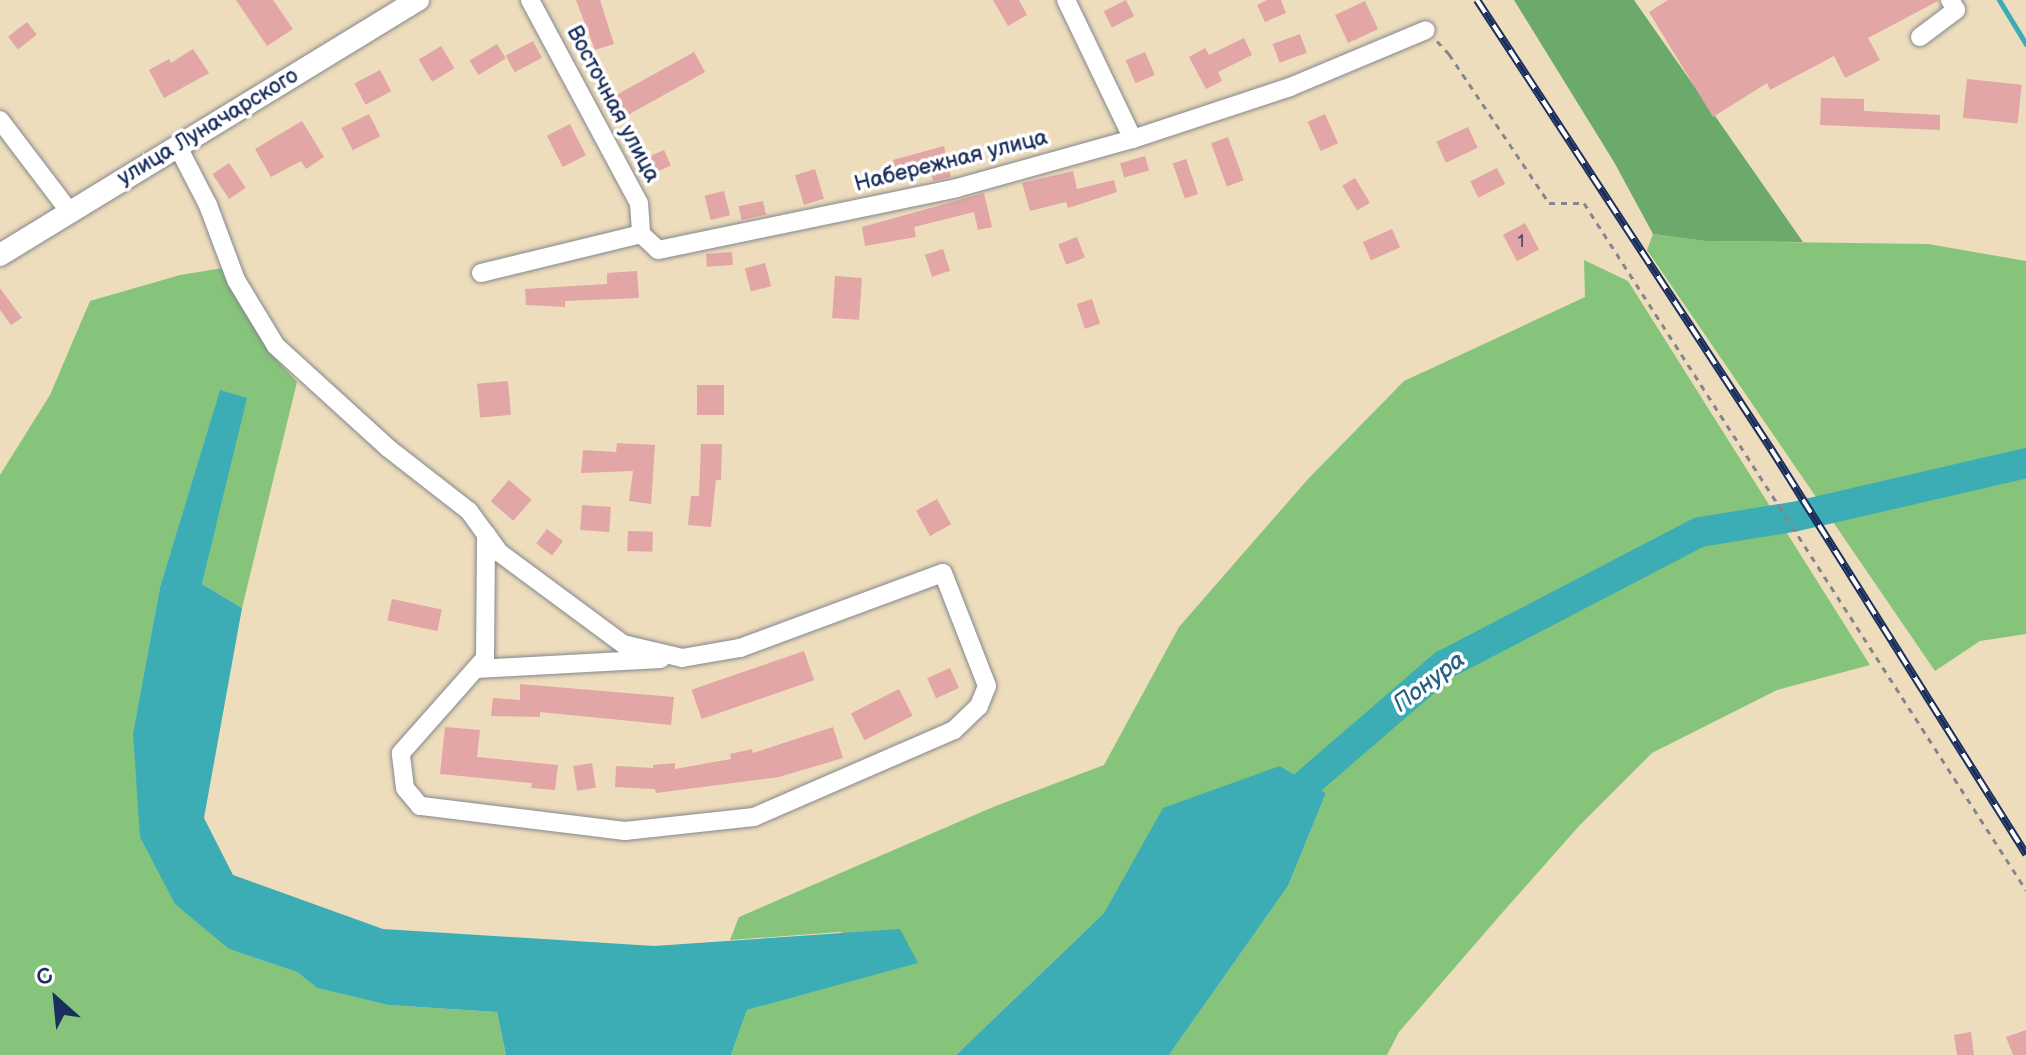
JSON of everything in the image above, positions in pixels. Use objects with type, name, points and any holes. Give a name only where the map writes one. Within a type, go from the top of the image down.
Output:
[{"type":"main road","name":"улица Луначарского","points":[[0,255],[418,0]]},
{"type":"street","name":"Восточная улица","points":[[530,0],[639,203],[641,234]]},
{"type":"street","points":[[1066,0],[1133,139]]},
{"type":"street","points":[[1920,37],[1956,10],[1950,0]]},
{"type":"street","name":"Набережная улица","points":[[641,234],[658,250],[957,188],[1133,139],[1290,87],[1426,30]]},
{"type":"street","points":[[0,120],[69,211]]},
{"type":"street","points":[[177,145],[208,205],[236,280],[276,346],[388,448],[469,511],[500,553],[623,644],[682,658]]},
{"type":"street","points":[[481,273],[641,234]]},
{"type":"street","points":[[476,669],[682,658],[740,648],[943,573],[987,686],[979,706],[954,730],[754,817],[625,831],[420,806],[405,788],[401,753],[485,658],[486,534]]},
{"type":"path","points":[[1426,30],[1449,54],[1549,203],[1584,203],[1786,522],[2026,890]]},
{"type":"green space","points":[[1514,0],[1634,0],[1803,242],[1705,241],[1653,234],[1614,162]]},
{"type":"green space","points":[[1653,234],[1705,241],[1928,244],[2026,261],[2026,634],[1980,641],[1935,671],[1647,250]]},
{"type":"green space","points":[[1584,260],[1628,281],[1870,665],[1777,690],[1652,753],[1579,826],[1502,913],[1399,1032],[1387,1055],[1169,1055],[1288,886],[1326,793],[1280,766],[1134,863],[1104,913],[956,1055],[731,1055],[747,1010],[917,963],[840,932],[730,940],[739,917],[993,807],[1104,765],[1179,627],[1308,479],[1404,381],[1585,297]]},
{"type":"green space","points":[[223,268],[271,354],[297,382],[242,608],[202,584],[246,399],[220,391],[160,587],[133,733],[229,949],[297,972],[317,988],[388,1005],[497,1012],[506,1055],[0,1055],[0,475],[50,395],[90,301],[180,275]]},
{"type":"water","points":[[220,390],[247,398],[202,584],[242,608],[204,818],[233,875],[383,929],[654,946],[900,929],[918,963],[747,1010],[731,1055],[506,1055],[497,1012],[388,1005],[317,988],[297,972],[229,949],[175,904],[140,837],[133,733],[160,587]]},
{"type":"water","points":[[1280,766],[1326,793],[1288,886],[1169,1055],[956,1055],[1104,913],[1163,808]]},
{"type":"building","points":[[236,0],[273,0],[293,29],[267,46]]},
{"type":"building","points":[[576,0],[600,0],[614,44],[595,50]]},
{"type":"building","points":[[993,0],[1019,0],[1027,15],[1008,26]]},
{"type":"building","points":[[1126,0],[1134,16],[1112,27],[1104,11]]},
{"type":"building","points":[[1267,0],[1281,0],[1286,13],[1265,22],[1257,5]]},
{"type":"building","points":[[1668,0],[1938,1],[1868,38],[1880,60],[1845,78],[1834,56],[1770,90],[1767,83],[1713,117],[1649,12]]},
{"type":"building","points":[[1365,1],[1378,29],[1348,43],[1335,15]]},
{"type":"building","points":[[27,22],[37,35],[18,49],[8,37]]},
{"type":"building","points":[[1300,34],[1307,53],[1280,63],[1273,44]]},
{"type":"building","points":[[1244,38],[1252,55],[1218,72],[1222,81],[1206,89],[1189,57],[1205,48],[1209,55]]},
{"type":"building","points":[[533,41],[542,58],[515,72],[506,56]]},
{"type":"building","points":[[497,44],[506,59],[478,75],[470,60]]},
{"type":"building","points":[[441,46],[454,68],[432,82],[419,59]]},
{"type":"building","points":[[193,49],[209,73],[164,98],[149,70],[169,59],[171,63]]},
{"type":"building","points":[[694,52],[705,72],[623,118],[612,98]]},
{"type":"building","points":[[1145,52],[1155,75],[1135,83],[1126,60]]},
{"type":"building","points":[[380,70],[391,91],[366,105],[354,84]]},
{"type":"building","points":[[1967,79],[2022,85],[2018,124],[1963,118]]},
{"type":"building","points":[[1821,98],[1864,99],[1864,111],[1940,115],[1940,130],[1820,125]]},
{"type":"building","points":[[369,114],[380,136],[353,150],[341,128]]},
{"type":"building","points":[[1325,114],[1338,143],[1321,151],[1308,122]]},
{"type":"building","points":[[302,121],[324,157],[306,169],[301,161],[271,177],[255,149]]},
{"type":"building","points":[[570,124],[586,155],[563,167],[547,136]]},
{"type":"building","points":[[1468,127],[1478,148],[1446,163],[1436,142]]},
{"type":"building","points":[[1228,137],[1244,180],[1227,186],[1211,143]]},
{"type":"building","points":[[944,146],[951,177],[933,181],[931,172],[898,180],[893,160]]},
{"type":"building","points":[[664,150],[671,166],[654,173],[647,158]]},
{"type":"building","points":[[1145,156],[1149,170],[1124,178],[1120,163]]},
{"type":"building","points":[[1186,159],[1198,194],[1185,199],[1173,164]]},
{"type":"building","points":[[229,163],[246,188],[229,199],[212,174]]},
{"type":"building","points":[[1497,168],[1505,184],[1478,198],[1470,182]]},
{"type":"building","points":[[815,169],[824,199],[804,205],[795,175]]},
{"type":"building","points":[[1073,171],[1077,189],[1114,180],[1117,192],[1068,208],[1066,202],[1030,211],[1022,183]]},
{"type":"building","points":[[1355,178],[1370,203],[1357,211],[1342,186]]},
{"type":"building","points":[[724,191],[730,215],[711,220],[705,196]]},
{"type":"building","points":[[984,193],[992,227],[978,230],[974,212],[914,227],[916,237],[865,246],[862,227]]},
{"type":"building","points":[[763,201],[766,215],[741,220],[739,206]]},
{"type":"building","points":[[1525,223],[1539,249],[1517,261],[1503,235]]},
{"type":"building","points":[[1392,229],[1400,247],[1371,260],[1363,242]]},
{"type":"building","points":[[1077,237],[1085,258],[1066,265],[1058,244]]},
{"type":"building","points":[[943,249],[950,271],[932,277],[925,255]]},
{"type":"building","points":[[732,252],[733,265],[707,267],[706,254]]},
{"type":"building","points":[[765,263],[771,286],[751,292],[745,268]]},
{"type":"building","points":[[637,271],[639,298],[565,301],[565,307],[526,305],[525,289],[607,284],[607,273]]},
{"type":"building","points":[[835,276],[862,278],[859,320],[832,318]]},
{"type":"building","points":[[0,288],[22,318],[11,325],[0,310]]},
{"type":"building","points":[[1092,299],[1100,324],[1085,329],[1077,304]]},
{"type":"building","points":[[508,381],[511,415],[480,418],[477,384]]},
{"type":"building","points":[[697,385],[724,385],[724,415],[697,415]]},
{"type":"building","points":[[617,443],[655,445],[651,504],[629,501],[633,471],[581,473],[583,450],[616,452]]},
{"type":"building","points":[[701,444],[722,444],[721,480],[716,480],[711,527],[688,525],[691,496],[699,496]]},
{"type":"building","points":[[509,480],[532,500],[513,521],[491,501]]},
{"type":"building","points":[[937,499],[951,524],[930,536],[916,511]]},
{"type":"building","points":[[582,505],[611,507],[609,532],[580,530]]},
{"type":"building","points":[[547,529],[563,541],[552,555],[536,543]]},
{"type":"building","points":[[628,531],[653,532],[652,552],[627,551]]},
{"type":"building","points":[[392,599],[442,610],[437,631],[387,621]]},
{"type":"building","points":[[804,651],[814,680],[702,719],[691,690]]},
{"type":"building","points":[[950,668],[959,688],[936,698],[927,678]]},
{"type":"building","points":[[520,684],[674,697],[671,725],[540,712],[540,717],[491,716],[493,698],[520,700]]},
{"type":"building","points":[[899,689],[913,716],[865,740],[851,714]]},
{"type":"building","points":[[445,727],[480,730],[477,757],[558,765],[555,790],[531,788],[532,783],[440,774]]},
{"type":"building","points":[[833,727],[843,758],[779,777],[656,793],[655,789],[615,787],[616,766],[653,768],[653,765],[675,763],[675,769],[731,759],[730,754],[752,749],[753,753]]},
{"type":"building","points":[[592,763],[596,788],[577,791],[573,766]]},
{"type":"building","points":[[2026,1030],[2026,1055],[2013,1055],[2006,1037]]},
{"type":"building","points":[[1971,1032],[1974,1055],[1957,1055],[1954,1035]]},
{"type":"waterway","points":[[1999,0],[2026,44]]},
{"type":"waterway","name":"Понура","points":[[1277,809],[1444,665],[1700,532],[1793,517],[2026,463]]},
{"type":"railway","points":[[1477,0],[1771,449],[2026,854]]}]
